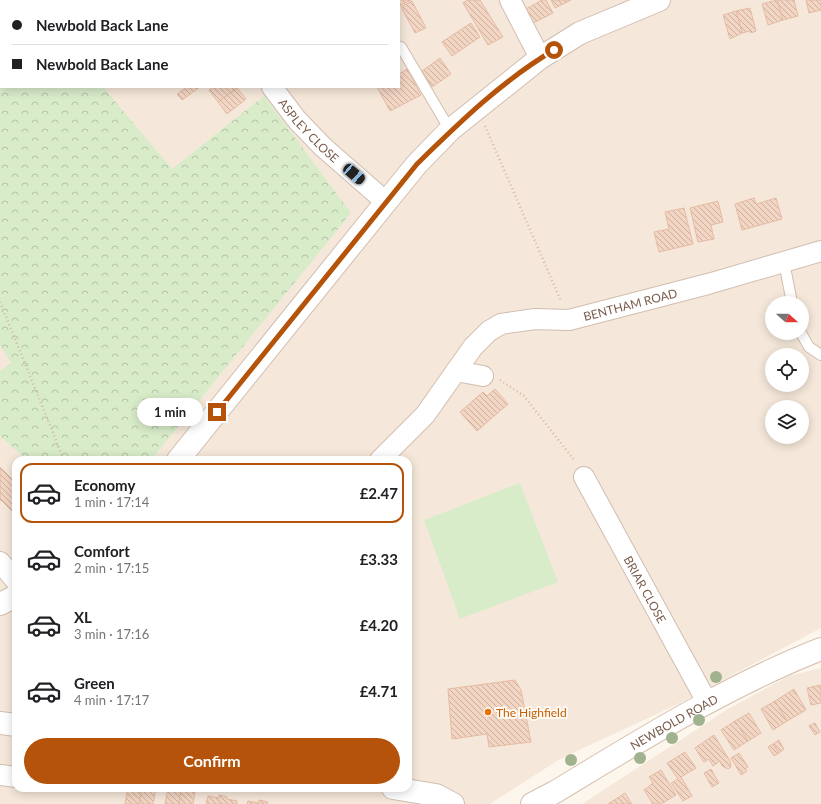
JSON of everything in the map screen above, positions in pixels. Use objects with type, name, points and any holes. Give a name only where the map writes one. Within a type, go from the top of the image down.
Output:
[{"type":"street","points":[[510,0],[540,58]]},
{"type":"street","points":[[181,456],[417,164],[450,130],[540,58],[580,34],[659,0]]},
{"type":"street","name":"ASPLEY CLOSE","points":[[273,88],[297,120],[323,147],[386,202]]},
{"type":"street","name":"BENTHAM ROAD","points":[[384,456],[425,415],[478,341],[489,331],[501,324],[535,319],[569,320],[708,284],[821,251]]},
{"type":"street","points":[[456,371],[483,376]]},
{"type":"street","name":"BRIAR CLOSE","points":[[584,477],[707,702]]},
{"type":"street","points":[[0,562],[12,576]]},
{"type":"street","points":[[0,604],[12,598]]},
{"type":"street","name":"NEWBOLD ROAD","points":[[532,804],[556,792],[707,702],[793,660],[821,649]]},
{"type":"street","points":[[0,722],[12,724]]},
{"type":"street","points":[[0,775],[12,777]]},
{"type":"street","points":[[412,791],[436,795],[453,804]]},
{"type":"lane","points":[[401,47],[450,130]]},
{"type":"lane","points":[[784,262],[791,296]]},
{"type":"lane","points":[[805,340],[809,348],[821,355]]},
{"type":"path","points":[[477,107],[569,320]]},
{"type":"path","points":[[0,302],[62,456]]},
{"type":"path","points":[[483,376],[497,379],[524,396],[573,459],[584,477]]},
{"type":"shaded area","points":[[400,0],[821,0],[821,628],[676,705],[560,759],[490,804],[0,804],[0,88],[400,88]]},
{"type":"shaded area","points":[[821,668],[821,804],[582,804],[728,709],[789,676]]},
{"type":"green space","points":[[0,88],[104,88],[172,169],[264,96],[351,213],[154,456],[22,456],[0,436],[0,371],[11,363],[0,345]]},
{"type":"green space","points":[[520,483],[558,582],[460,619],[424,520]]},
{"type":"building","points":[[400,0],[411,0],[400,6]]},
{"type":"building","points":[[467,0],[480,0],[503,37],[488,45],[463,3]]},
{"type":"building","points":[[542,0],[546,0],[553,13],[533,23],[526,9]]},
{"type":"building","points":[[551,0],[571,0],[555,8]]},
{"type":"building","points":[[777,0],[794,0],[798,16],[783,20]]},
{"type":"building","points":[[777,0],[783,20],[768,25],[762,4]]},
{"type":"building","points":[[806,0],[821,0],[821,10],[809,13]]},
{"type":"building","points":[[412,1],[426,28],[415,33],[401,7]]},
{"type":"building","points":[[750,8],[756,31],[751,33],[750,31],[742,33],[736,11]]},
{"type":"building","points":[[736,11],[742,33],[730,39],[723,15]]},
{"type":"building","points":[[471,23],[480,37],[452,56],[442,42]]},
{"type":"building","points":[[440,58],[451,74],[432,87],[422,71]]},
{"type":"building","points":[[407,69],[421,95],[390,111],[378,88],[400,88],[400,73]]},
{"type":"building","points":[[186,88],[199,88],[182,100],[177,94]]},
{"type":"building","points":[[212,88],[237,88],[218,102],[209,90]]},
{"type":"building","points":[[237,88],[246,99],[227,114],[218,102]]},
{"type":"building","points":[[754,198],[756,204],[776,198],[782,219],[742,230],[735,204]]},
{"type":"building","points":[[718,201],[723,222],[711,225],[714,239],[698,242],[690,208]]},
{"type":"building","points":[[684,208],[693,244],[659,252],[654,232],[669,229],[665,212]]},
{"type":"building","points":[[495,389],[508,404],[477,431],[460,412],[483,392],[487,396]]},
{"type":"building","points":[[0,467],[12,479],[12,511],[1,500],[0,501]]},
{"type":"building","name":"The Highfield","points":[[515,680],[521,690],[531,742],[489,747],[487,734],[452,739],[448,689]]},
{"type":"building","points":[[821,685],[821,703],[811,705],[807,688]]},
{"type":"building","points":[[794,689],[806,710],[787,721],[775,701]]},
{"type":"building","points":[[775,701],[787,721],[773,730],[761,709]]},
{"type":"building","points":[[749,713],[761,733],[748,741],[735,721]]},
{"type":"building","points":[[735,721],[748,741],[734,750],[721,730]]},
{"type":"building","points":[[815,723],[820,732],[815,735],[809,726]]},
{"type":"building","points":[[714,735],[730,761],[731,767],[728,769],[722,766],[720,761],[713,766],[709,759],[704,762],[695,748]]},
{"type":"building","points":[[779,740],[784,749],[779,753],[773,744]]},
{"type":"building","points":[[773,744],[779,753],[774,756],[768,747]]},
{"type":"building","points":[[685,752],[696,768],[681,777],[692,796],[683,801],[671,783],[678,779],[667,763]]},
{"type":"building","points":[[739,753],[748,767],[745,769],[747,771],[741,775],[731,758]]},
{"type":"building","points":[[711,769],[719,783],[712,787],[704,773]]},
{"type":"building","points":[[661,770],[676,795],[661,804],[653,804],[644,790],[653,783],[649,777]]},
{"type":"building","points":[[127,792],[141,792],[139,804],[125,804]]},
{"type":"building","points":[[141,792],[155,792],[153,804],[139,804]]},
{"type":"building","points":[[167,792],[181,792],[179,804],[165,804]]},
{"type":"building","points":[[181,792],[195,792],[193,804],[179,804]]},
{"type":"building","points":[[625,793],[632,804],[608,804]]},
{"type":"building","points":[[219,795],[227,797],[227,799],[237,801],[237,804],[206,804],[208,796],[219,798]]},
{"type":"building","points":[[259,800],[268,802],[267,804],[247,804],[248,801],[259,803]]},
{"type":"place","name":"The Highfield","points":[[488,712]]},
{"type":"route","points":[[217,412],[417,164],[450,130],[477,107],[540,58],[554,50]]}]
